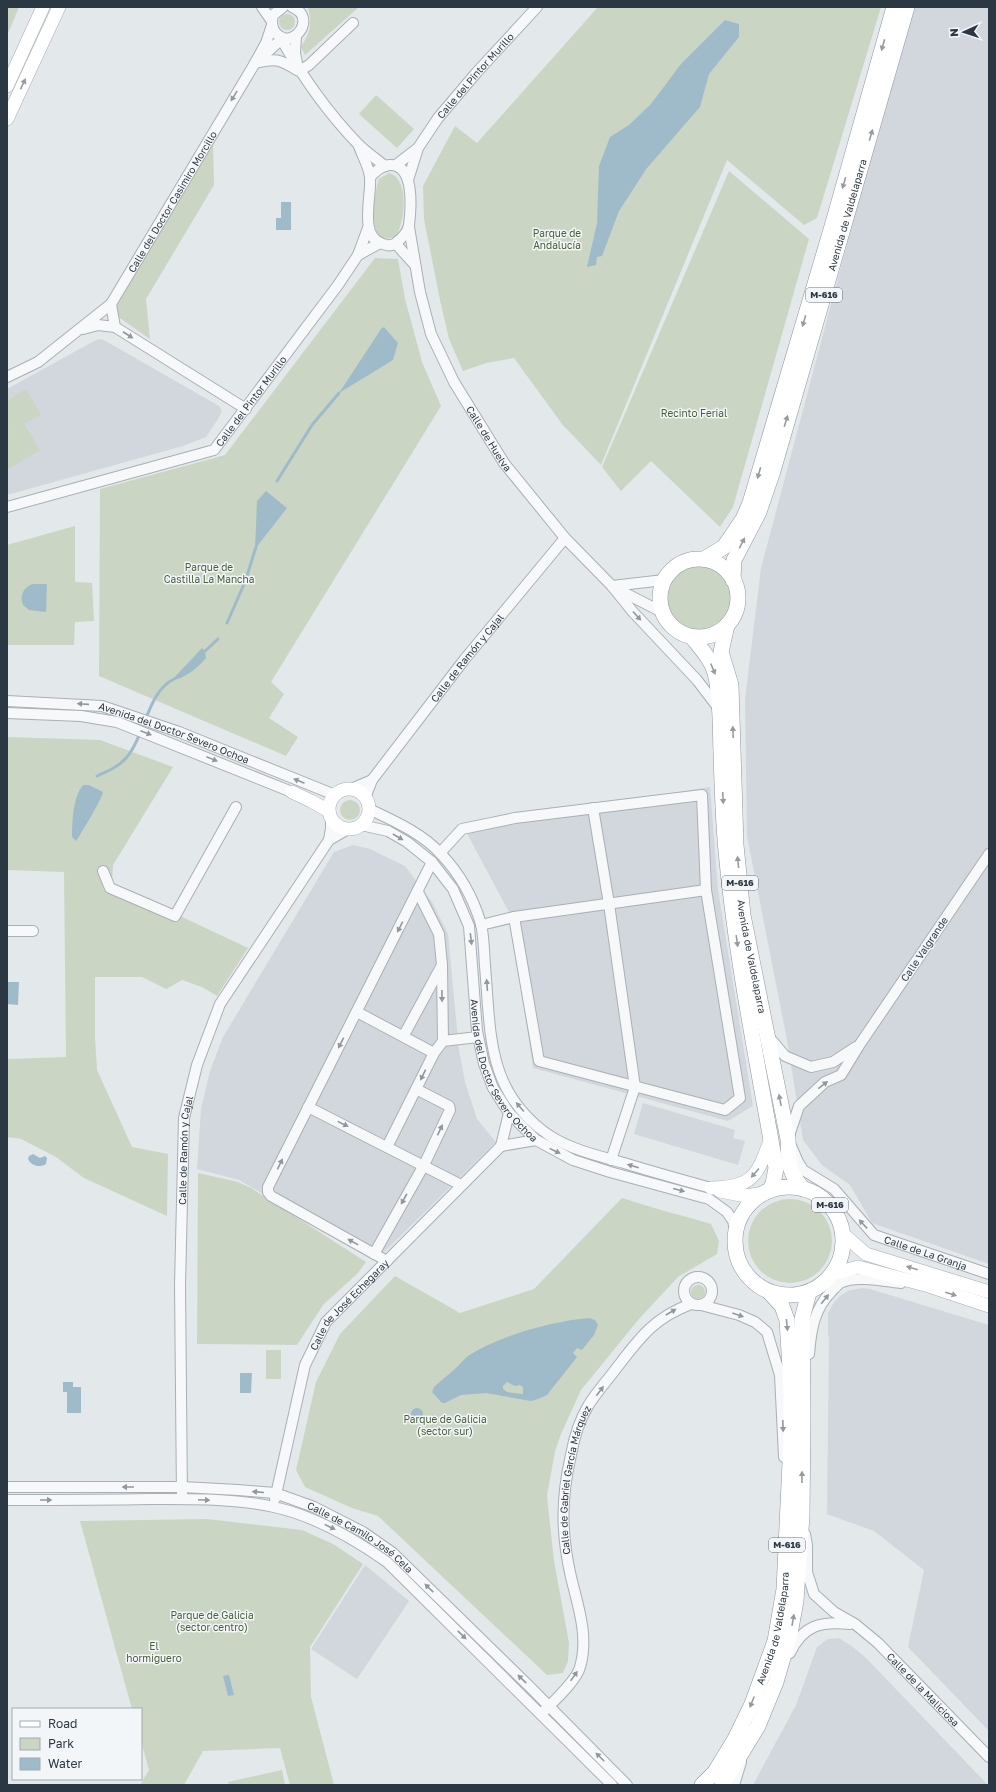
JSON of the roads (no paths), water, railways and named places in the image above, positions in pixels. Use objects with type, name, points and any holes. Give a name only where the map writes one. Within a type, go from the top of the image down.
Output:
[{"type":"highway","name":"Avenida de Valdelaparra","points":[[704,559],[724,547],[744,519],[750,503],[833,223],[894,7]]},
{"type":"highway","name":"Avenida de Valdelaparra","points":[[733,580],[734,560],[759,512],[772,471],[907,7]]},
{"type":"highway","points":[[793,400],[809,383]]},
{"type":"highway","name":"M-616","points":[[664,580],[671,570],[681,563],[692,559],[704,559]]},
{"type":"highway","points":[[704,559],[721,567],[733,580]]},
{"type":"highway","points":[[662,612],[660,591],[664,580]]},
{"type":"highway","name":"M-616","points":[[662,612],[669,624],[679,632],[692,636],[704,637],[717,633],[727,625],[734,615],[737,603],[737,591],[733,580]]},
{"type":"highway","name":"Avenida de Valdelaparra","points":[[727,625],[721,652],[731,685],[738,865],[746,929],[788,1139],[790,1165],[793,1177],[803,1189]]},
{"type":"highway","name":"Avenida de Valdelaparra","points":[[692,636],[708,657],[716,675],[721,712],[721,768],[725,847],[730,891],[744,993],[776,1168],[773,1184],[767,1192]]},
{"type":"highway","name":"M-616","points":[[790,1187],[803,1189],[818,1195],[830,1205],[839,1219],[843,1234],[843,1248],[839,1262],[832,1274],[822,1285],[809,1292],[796,1295],[783,1295],[769,1292],[754,1282],[742,1268],[736,1251],[736,1233],[741,1217],[751,1203],[767,1192],[790,1187]]},
{"type":"highway","name":"Avenida de Valdelaparra","points":[[702,1785],[715,1772],[735,1739],[752,1704],[775,1642],[784,1589],[791,1442],[791,1385],[787,1320],[782,1306],[769,1292]]},
{"type":"highway","name":"Avenida de Valdelaparra","points":[[722,1785],[758,1726],[776,1682],[790,1634],[796,1601],[802,1516],[802,1319],[809,1292]]},
{"type":"main road","points":[[7,86],[43,7]]},
{"type":"main road","points":[[7,119],[59,7]]},
{"type":"main road","points":[[351,789],[362,794],[367,803],[366,821],[353,829],[348,829],[337,825],[330,814],[330,806],[335,795],[351,789]]},
{"type":"main road","name":"Avenida del Doctor Severo Ochoa","points":[[292,792],[311,800],[330,814]]},
{"type":"main road","name":"Avenida del Doctor Severo Ochoa","points":[[711,1188],[730,1188],[743,1184],[754,1176],[760,1167],[771,1138]]},
{"type":"main road","name":"Avenida del Doctor Severo Ochoa","points":[[711,1188],[746,1196],[767,1192]]},
{"type":"main road","points":[[843,1234],[866,1254],[989,1292]]},
{"type":"main road","points":[[832,1274],[858,1267],[929,1286],[989,1306]]},
{"type":"street","points":[[262,7],[271,23],[278,41],[309,86],[359,146],[385,166]]},
{"type":"street","name":"Calle del Doctor Casimiro Morcillo","points":[[7,377],[38,362],[111,304],[255,63],[266,43],[273,15],[280,7]]},
{"type":"street","points":[[292,7],[301,10],[304,23],[296,36],[295,53],[299,71]]},
{"type":"street","name":"Calle del Pintor Murillo","points":[[408,180],[418,148],[438,118],[477,72],[537,7]]},
{"type":"street","points":[[299,71],[309,65],[353,24]]},
{"type":"street","points":[[278,41],[296,36]]},
{"type":"street","name":"Calle del Doctor Casimiro Morcillo","points":[[255,63],[278,41]]},
{"type":"street","points":[[255,63],[271,59],[283,61],[299,71]]},
{"type":"street","points":[[359,146],[370,177],[377,170],[385,166],[396,165],[404,170],[408,180]]},
{"type":"street","name":"Calle del Pintor Murillo","points":[[396,165],[418,148]]},
{"type":"street","name":"Calle del Pintor Murillo","points":[[7,507],[214,450],[338,285],[358,255],[368,228],[370,177]]},
{"type":"street","name":"Calle de Huelva","points":[[408,180],[410,203],[408,227],[420,292],[431,334],[454,382],[504,463],[565,538],[612,586]]},
{"type":"street","points":[[368,228],[373,237],[380,243],[388,246],[396,244],[403,237],[408,227]]},
{"type":"street","name":"Calle del Pintor Murillo","points":[[358,255],[380,243]]},
{"type":"street","name":"Calle de Huelva","points":[[396,244],[414,264]]},
{"type":"street","points":[[111,304],[115,327],[246,409]]},
{"type":"street","name":"Calle del Doctor Casimiro Morcillo","points":[[79,330],[98,325],[115,327]]},
{"type":"street","name":"Calle de Ramón y Cajal","points":[[367,803],[372,780],[464,660],[565,538]]},
{"type":"street","points":[[612,586],[664,580]]},
{"type":"street","points":[[612,586],[662,612]]},
{"type":"street","points":[[612,586],[643,623],[697,680],[721,712]]},
{"type":"street","name":"Avenida del Doctor Severo Ochoa","points":[[7,701],[84,704],[102,706],[121,711],[179,732],[335,795]]},
{"type":"street","name":"Avenida del Doctor Severo Ochoa","points":[[7,713],[81,716],[117,722],[292,792]]},
{"type":"street","name":"Calle de Ramón y Cajal","points":[[351,789],[372,780]]},
{"type":"street","points":[[440,853],[462,829],[515,818],[702,796],[706,890],[740,1098],[725,1110],[539,1061],[514,917]]},
{"type":"street","name":"Avenida del Doctor Severo Ochoa","points":[[367,803],[416,834],[440,853],[459,875],[474,902],[481,925],[492,1046],[498,1070],[518,1106],[550,1136],[579,1150],[711,1188]]},
{"type":"street","points":[[103,871],[110,888],[175,916],[236,807]]},
{"type":"street","points":[[593,808],[609,904],[635,1087],[611,1160]]},
{"type":"street","name":"Calle de Ramón y Cajal","points":[[182,1499],[180,1285],[184,1118],[197,1065],[220,1004],[329,840],[331,828],[330,814]]},
{"type":"street","name":"Avenida del Doctor Severo Ochoa","points":[[361,825],[388,831],[407,842],[432,862],[453,889],[469,926],[478,1037],[488,1076],[500,1100],[509,1113],[536,1140],[573,1160],[610,1172],[709,1199],[727,1212],[733,1222],[736,1233]]},
{"type":"street","name":"Calle de Ramón y Cajal","points":[[329,840],[348,829]]},
{"type":"street","name":"Calle Valgrande","points":[[788,1139],[799,1106],[825,1082],[841,1074],[989,854]]},
{"type":"street","points":[[388,1261],[271,1196],[268,1192],[268,1187],[432,862]]},
{"type":"street","points":[[481,925],[514,917],[706,890]]},
{"type":"street","points":[[387,1147],[434,1053],[443,1041],[442,965],[439,934],[418,892]]},
{"type":"street","points":[[7,931],[33,931]]},
{"type":"street","points":[[404,1035],[442,965]]},
{"type":"street","points":[[357,1012],[404,1035],[434,1053]]},
{"type":"street","points":[[767,1033],[785,1056],[811,1067],[833,1062],[860,1044]]},
{"type":"street","points":[[443,1041],[478,1037]]},
{"type":"street","points":[[374,1254],[424,1165],[450,1110],[449,1106],[416,1089]]},
{"type":"street","points":[[308,1107],[462,1185]]},
{"type":"street","points":[[509,1113],[501,1146],[536,1140]]},
{"type":"street","name":"Calle de La Granja","points":[[788,1139],[798,1162],[804,1170],[834,1189],[874,1235],[989,1274]]},
{"type":"street","name":"Calle de José Echegaray","points":[[274,1506],[305,1365],[326,1322],[501,1146]]},
{"type":"street","points":[[803,1416],[810,1334],[815,1315],[823,1300],[840,1283],[859,1279],[929,1286]]},
{"type":"street","name":"Calle de Gabriel García Márquez","points":[[541,1714],[566,1689],[580,1668],[583,1646],[582,1624],[565,1551],[562,1517],[564,1482],[573,1443],[579,1425],[588,1406],[653,1324],[672,1311],[696,1304],[738,1315],[755,1322],[768,1332],[780,1375],[787,1537]]},
{"type":"street","name":"Calle de Camilo José Cela","points":[[7,1487],[182,1487],[276,1493],[314,1507],[363,1532],[393,1553],[627,1785]]},
{"type":"street","name":"Calle de Camilo José Cela","points":[[7,1500],[182,1499],[236,1501],[274,1506],[309,1517],[351,1538],[387,1562],[612,1785]]},
{"type":"street","name":"Calle de la Maliciosa","points":[[802,1516],[807,1545],[807,1572],[814,1594],[834,1612],[855,1624],[878,1643],[989,1757]]},
{"type":"street","points":[[776,1682],[796,1641],[806,1632],[820,1624],[829,1622],[855,1624]]},
{"type":"street","points":[[734,1785],[746,1745]]},
{"type":"water","points":[[725,20],[739,24],[739,37],[709,74],[700,107],[647,168],[619,211],[602,256],[597,257],[596,265],[587,267],[597,223],[599,166],[610,137],[629,125],[651,104],[681,64]]},
{"type":"water","points":[[281,202],[291,202],[291,230],[276,230],[276,218],[281,218]]},
{"type":"water","points":[[384,327],[398,343],[393,360],[339,393],[381,329]]},
{"type":"water","points":[[266,491],[287,508],[255,549],[257,501]]},
{"type":"water","points":[[33,584],[47,584],[46,612],[29,610],[23,605],[23,592],[27,587]]},
{"type":"water","points":[[202,648],[205,651],[206,658],[195,669],[186,675],[171,681]]},
{"type":"water","points":[[83,785],[89,785],[103,792],[96,808],[76,841],[72,837],[73,817],[77,796]]},
{"type":"water","points":[[7,982],[19,982],[18,1005],[7,1004]]},
{"type":"water","points":[[33,1154],[40,1158],[45,1156],[47,1158],[46,1164],[38,1166],[33,1165],[28,1159],[29,1156]]},
{"type":"water","points":[[589,1318],[595,1320],[598,1325],[594,1335],[582,1350],[577,1348],[573,1353],[577,1357],[547,1395],[531,1401],[486,1393],[461,1395],[442,1403],[432,1392],[434,1387],[467,1357],[480,1349],[494,1342],[526,1331],[559,1322]],"holes":[[[507,1382],[515,1386],[520,1385],[523,1387],[523,1394],[507,1392],[503,1389],[503,1386]]]},
{"type":"water","points":[[240,1373],[252,1373],[251,1393],[240,1393]]},
{"type":"water","points":[[63,1382],[73,1382],[73,1387],[81,1387],[81,1413],[67,1413],[67,1392],[63,1392]]},
{"type":"water","points":[[419,1408],[422,1409],[422,1419],[415,1420],[412,1419],[411,1412],[412,1409]]},
{"type":"water","points":[[229,1675],[234,1695],[228,1696],[223,1676]]},
{"type":"waterway","points":[[277,481],[312,425],[339,393]]},
{"type":"waterway","points":[[227,623],[245,582],[256,547]]},
{"type":"waterway","points":[[203,653],[218,639]]},
{"type":"waterway","points":[[97,776],[116,766],[126,758],[138,739],[152,704],[158,694],[165,685],[174,679]]},
{"type":"park label","name":"Parque de Andalucía","points":[[557,238]]},
{"type":"park label","name":"Recinto Ferial","points":[[694,413]]},
{"type":"park label","name":"Parque de Castilla La Mancha","points":[[209,572]]},
{"type":"park label","name":"Parque de Galicia (sector sur)","points":[[445,1424]]},
{"type":"park label","name":"Parque de Galicia (sector centro)","points":[[212,1620]]},
{"type":"park label","name":"El hormiguero","points":[[154,1652]]}]
